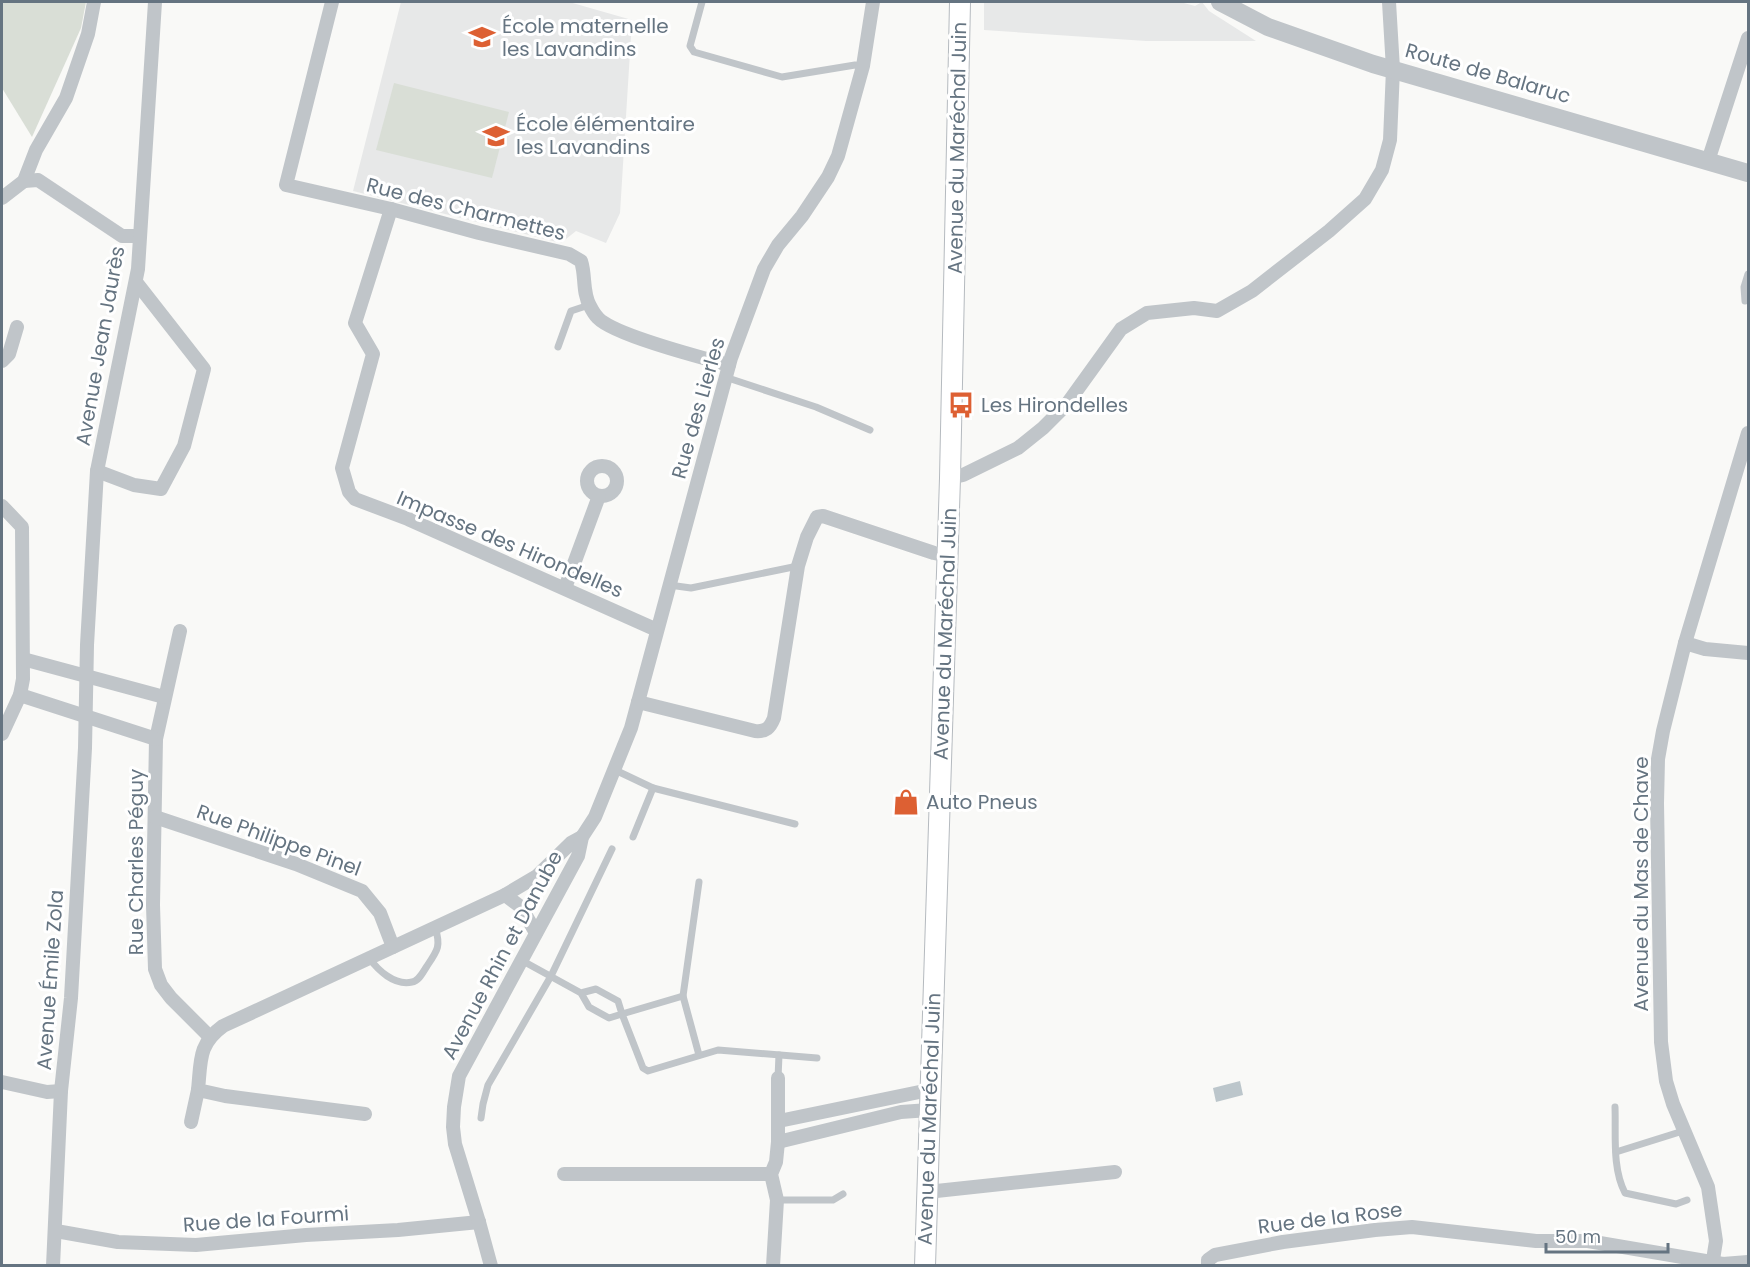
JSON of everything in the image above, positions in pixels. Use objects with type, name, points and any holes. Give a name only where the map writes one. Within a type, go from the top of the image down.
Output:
[{"type":"main road","name":"Avenue du Maréchal Juin","points":[[925,1266],[948,556],[960,2]]},
{"type":"street","points":[[2,198],[24,181],[36,150],[66,98],[88,34],[94,2]]},
{"type":"street","name":"Avenue Jean Jaurès","points":[[86,698],[97,471],[138,269],[139,236],[144,204],[155,2]]},
{"type":"street","name":"Rue des Charmettes","points":[[332,2],[286,185],[569,254],[581,261],[584,271],[584,290],[589,305]]},
{"type":"street","name":"Rue des Lierles","points":[[582,837],[595,817],[615,770],[638,702],[727,371],[764,269],[778,245],[802,216],[828,177],[838,156],[863,66],[873,2]]},
{"type":"street","name":"Route de Balaruc","points":[[1220,2],[1268,27],[1393,69],[1749,173]]},
{"type":"street","points":[[950,478],[963,475],[1018,448],[1043,428],[1067,404],[1121,329],[1147,313],[1194,308],[1217,311],[1252,291],[1329,231],[1365,199],[1383,170],[1390,140],[1393,69],[1389,2]]},
{"type":"street","points":[[1708,161],[1749,38]]},
{"type":"street","points":[[24,181],[38,180],[122,236],[139,236]]},
{"type":"street","name":"Impasse des Hirondelles","points":[[391,209],[355,323],[374,354],[342,468],[349,492],[355,499],[408,519],[657,630]]},
{"type":"street","points":[[97,471],[134,485],[161,489],[184,446],[204,369],[136,282]]},
{"type":"street","points":[[589,305],[599,319],[627,333],[727,371]]},
{"type":"street","points":[[2,361],[9,354],[17,327]]},
{"type":"street","name":"Avenue du Mas de Chave","points":[[1712,1264],[1716,1241],[1708,1187],[1672,1104],[1666,1082],[1661,1042],[1658,759],[1662,731],[1685,643],[1749,433]]},
{"type":"street","points":[[565,588],[599,496]]},
{"type":"street","points":[[2,506],[22,527],[23,659],[20,695],[2,735]]},
{"type":"street","points":[[638,702],[755,731],[763,732],[768,729],[774,718],[798,566],[811,526],[817,517],[823,516],[948,556]]},
{"type":"street","name":"Rue Charles Péguy","points":[[180,631],[156,739],[153,905],[155,969],[161,985],[171,998],[209,1036]]},
{"type":"street","points":[[1685,643],[1704,649],[1749,653]]},
{"type":"street","points":[[23,659],[164,697]]},
{"type":"street","points":[[20,695],[156,739]]},
{"type":"street","name":"Avenue Émile Zola","points":[[53,1266],[61,1091],[71,998],[86,698]]},
{"type":"street","name":"Rue Philippe Pinel","points":[[155,818],[296,864],[362,891],[380,913],[393,947]]},
{"type":"street","points":[[191,1122],[204,1049],[209,1036],[223,1026],[505,895],[537,876],[571,843],[582,837]]},
{"type":"street","name":"Avenue Rhin et Danube","points":[[491,1266],[480,1222],[455,1144],[454,1107],[459,1076],[579,856],[582,837]]},
{"type":"street","points":[[505,895],[521,907],[536,933]]},
{"type":"street","points":[[773,1266],[777,1200],[771,1174],[776,1162],[778,1142],[778,1078]]},
{"type":"street","points":[[2,1082],[47,1092],[61,1091]]},
{"type":"street","points":[[198,1090],[225,1096],[365,1114]]},
{"type":"street","points":[[779,1121],[929,1100]]},
{"type":"street","points":[[778,1142],[901,1112],[929,1100]]},
{"type":"street","points":[[927,1192],[1115,1172]]},
{"type":"street","points":[[564,1174],[771,1174]]},
{"type":"street","name":"Rue de la Fourmi","points":[[56,1231],[118,1242],[196,1245],[480,1222]]},
{"type":"street","name":"Rue de la Rose","points":[[1208,1266],[1208,1260],[1215,1255],[1283,1242],[1412,1227],[1536,1241],[1588,1241],[1712,1264],[1749,1262]]},
{"type":"lane","points":[[702,2],[690,46],[694,52],[782,76],[855,65],[863,66]]},
{"type":"lane","points":[[1745,301],[1744,287],[1749,274]]},
{"type":"lane","points":[[558,347],[571,311],[589,305]]},
{"type":"lane","points":[[727,371],[870,430]]},
{"type":"lane","points":[[669,585],[691,588],[798,566]]},
{"type":"lane","points":[[615,770],[653,788],[795,824]]},
{"type":"lane","points":[[633,837],[653,788]]},
{"type":"lane","points":[[481,1118],[489,1085],[551,976],[612,849]]},
{"type":"lane","points":[[699,882],[683,996],[699,1055]]},
{"type":"lane","points":[[369,958],[380,972],[400,982],[413,982],[420,977],[437,951],[439,940],[435,927]]},
{"type":"lane","points":[[521,960],[581,993],[589,1007],[609,1018],[683,996]]},
{"type":"lane","points":[[581,993],[596,989],[618,1001],[643,1068],[648,1071],[718,1050],[817,1058]]},
{"type":"lane","points":[[778,1078],[779,1055]]},
{"type":"lane","points":[[1615,1107],[1616,1152],[1620,1183],[1626,1193],[1676,1204],[1687,1200]]},
{"type":"lane","points":[[1616,1152],[1683,1131]]},
{"type":"lane","points":[[777,1200],[833,1200],[843,1194]]},
{"type":"shaded area","points":[[2,2],[86,2],[81,28],[32,137],[2,88]]},
{"type":"shaded area","name":"École élémentaire les Lavandins","points":[[401,2],[569,2],[632,20],[620,213],[606,243],[576,231],[561,243],[353,191]]},
{"type":"shaded area","points":[[984,2],[1180,2],[1195,6],[1202,2],[1209,11],[1256,41],[1146,41],[984,30]]},
{"type":"shaded area","points":[[394,83],[509,112],[492,178],[376,150]]},
{"type":"shaded area","points":[[1240,1081],[1243,1095],[1216,1102],[1213,1088]]},
{"type":"place","name":"École maternelle les Lavandins","points":[[482,37]]},
{"type":"place","name":"École élémentaire les Lavandins","points":[[496,136]]},
{"type":"place","name":"Les Hirondelles","points":[[961,405]]},
{"type":"place","name":"Auto Pneus","points":[[906,802]]}]
